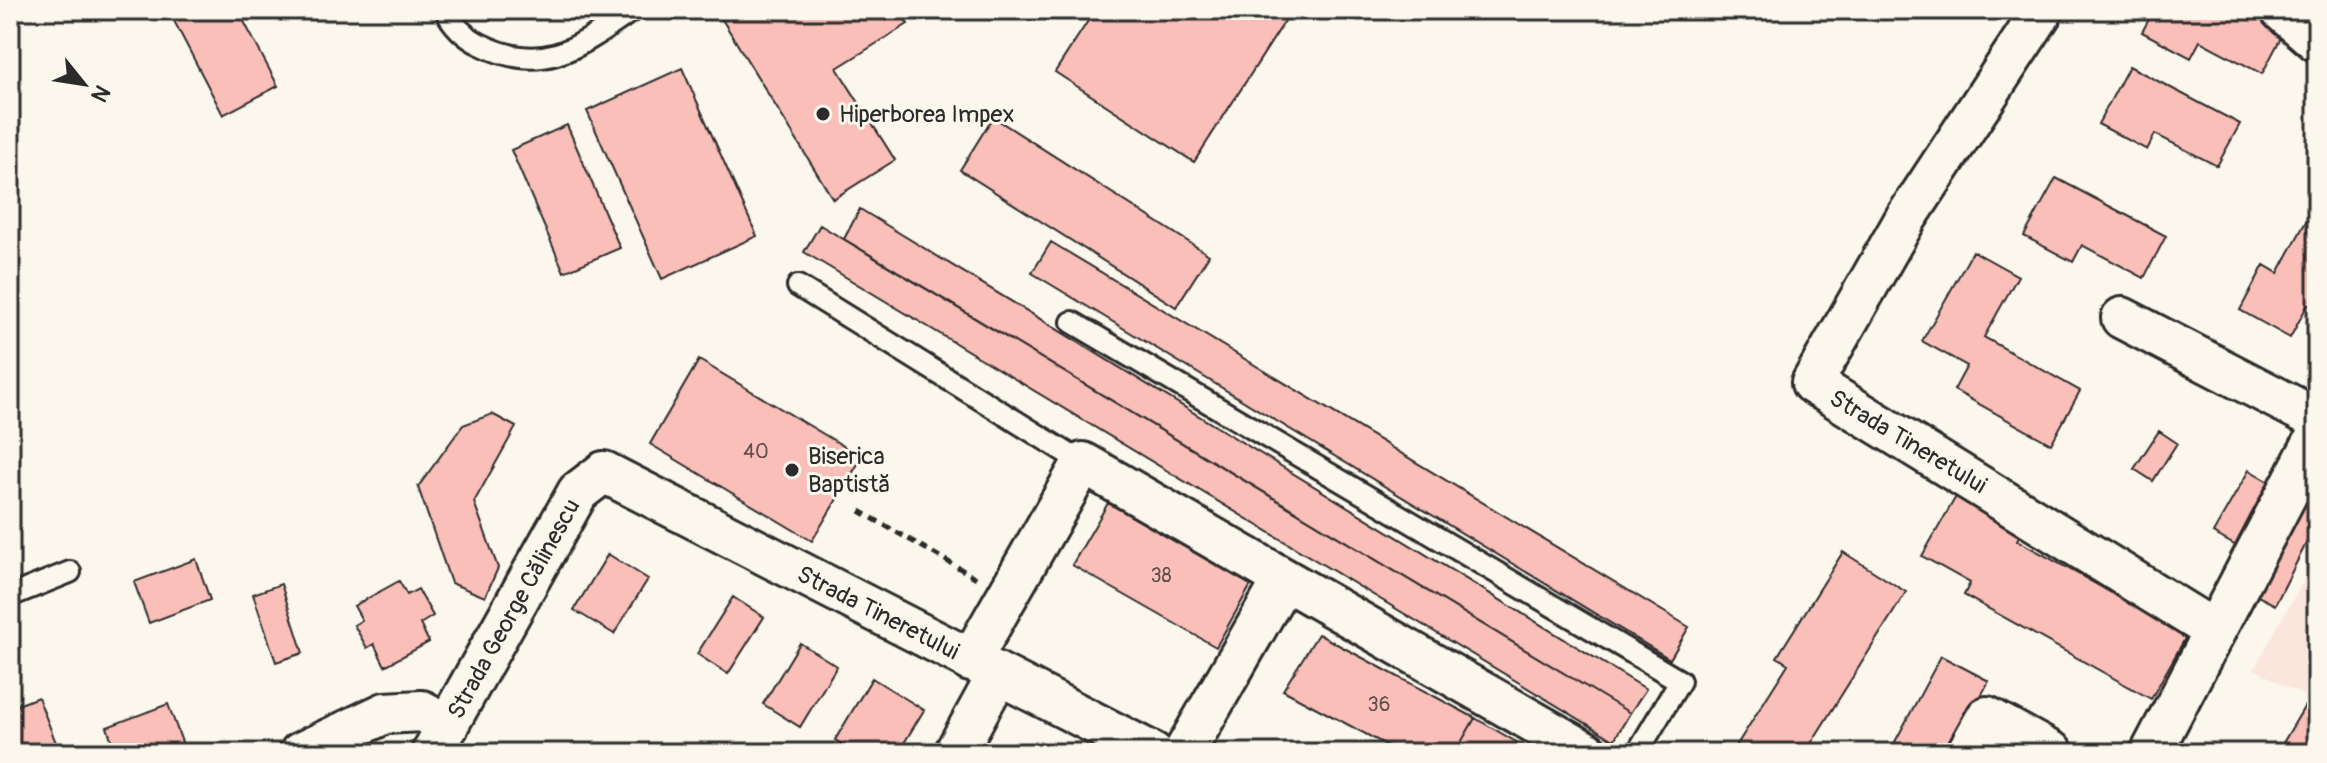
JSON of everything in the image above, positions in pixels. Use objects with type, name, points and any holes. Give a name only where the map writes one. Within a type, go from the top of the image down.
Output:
[{"type":"street","name":"Strada Tineretului","points":[[2043,10],[1906,218],[1812,383],[2215,631]]},
{"type":"street","points":[[2281,10],[2317,41]]},
{"type":"street","points":[[2122,318],[2317,419]]},
{"type":"street","points":[[2151,753],[2317,436]]},
{"type":"street","points":[[955,753],[1007,596],[1083,463],[1588,753]]},
{"type":"street","name":"Strada Tineretului","points":[[604,472],[1153,753]]},
{"type":"street","name":"Strada George Călinescu","points":[[440,739],[578,492],[604,472]]},
{"type":"street","points":[[1184,753],[1284,579]]},
{"type":"street","points":[[300,753],[385,713],[422,711],[440,739]]},
{"type":"street","points":[[1967,753],[1987,717],[2053,753]]},
{"type":"lane","points":[[446,10],[449,20],[475,42],[503,56],[540,58],[573,50],[633,10]]},
{"type":"lane","points":[[798,286],[1083,463]]},
{"type":"lane","points":[[1072,322],[1680,681],[1637,753]]},
{"type":"lane","points":[[10,596],[70,572]]},
{"type":"path","points":[[860,511],[1007,596]]},
{"type":"shaded area","points":[[2317,556],[2317,703],[2254,669]]},
{"type":"building","points":[[186,10],[238,10],[278,86],[223,115],[172,17]]},
{"type":"building","name":"Hiperborea Impex","points":[[729,10],[899,10],[908,24],[837,68],[895,160],[833,199],[720,16]]},
{"type":"building","points":[[1095,10],[1292,10],[1194,162],[1055,72]]},
{"type":"building","points":[[2154,10],[2243,10],[2284,32],[2262,74],[2200,41],[2191,58],[2142,32]]},
{"type":"building","points":[[2129,66],[2240,124],[2217,166],[2155,134],[2147,150],[2098,124]]},
{"type":"building","points":[[682,68],[757,236],[662,279],[587,111]]},
{"type":"building","points":[[993,117],[1209,255],[1176,307],[960,170]]},
{"type":"building","points":[[567,125],[620,248],[564,272],[511,150]]},
{"type":"building","points":[[2056,178],[2166,236],[2144,278],[2082,245],[2073,262],[2024,236]]},
{"type":"building","points":[[2317,201],[2317,309],[2308,304],[2290,338],[2240,310],[2264,265],[2278,273]]},
{"type":"building","points":[[860,209],[1646,689],[1630,713],[844,239]]},
{"type":"building","points":[[820,225],[1630,713],[1614,740],[804,252]]},
{"type":"building","points":[[1051,242],[1689,627],[1670,659],[1032,273]]},
{"type":"building","points":[[1973,251],[2018,276],[1984,337],[2080,391],[2051,444],[1954,390],[1967,366],[1922,341]]},
{"type":"building","points":[[699,360],[862,457],[812,541],[650,444]]},
{"type":"building","points":[[492,414],[516,427],[474,502],[498,568],[485,597],[451,583],[418,487],[463,425]]},
{"type":"building","points":[[2159,431],[2177,443],[2153,481],[2134,469]]},
{"type":"building","points":[[2317,462],[2317,522],[2275,605],[2250,592]]},
{"type":"building","points":[[2249,470],[2275,485],[2240,548],[2213,533]]},
{"type":"building","points":[[1958,493],[2023,529],[2017,540],[2187,635],[2151,699],[1964,595],[1970,583],[1922,556]]},
{"type":"building","points":[[1108,503],[1251,585],[1216,647],[1072,565]]},
{"type":"building","points":[[1843,552],[1906,592],[1805,753],[1736,753],[1733,751],[1788,664],[1777,657]]},
{"type":"building","points":[[608,554],[648,579],[614,634],[574,610]]},
{"type":"building","points":[[196,559],[210,600],[149,623],[134,582]]},
{"type":"building","points":[[399,581],[407,595],[418,589],[433,616],[420,624],[429,642],[385,666],[374,644],[367,648],[354,625],[362,620],[354,606]]},
{"type":"building","points":[[281,584],[303,653],[276,662],[253,594]]},
{"type":"building","points":[[733,597],[764,617],[728,674],[697,654]]},
{"type":"building","points":[[1318,634],[1475,718],[1455,753],[1401,753],[1283,690]]},
{"type":"building","points":[[800,643],[837,666],[800,727],[763,704]]},
{"type":"building","points":[[1941,656],[1989,681],[1950,753],[1889,753]]},
{"type":"building","points":[[872,678],[924,710],[898,753],[857,753],[835,740]]},
{"type":"building","points":[[38,697],[58,748],[44,753],[10,753],[10,708]]},
{"type":"building","points":[[168,704],[183,745],[161,753],[116,753],[107,727]]},
{"type":"building","points":[[2306,704],[2317,711],[2317,753],[2277,753]]},
{"type":"building","points":[[1475,718],[1535,753],[1455,753]]},
{"type":"place","name":"Hiperborea Impex","points":[[823,114]]},
{"type":"place","name":"Biserica Baptistă","points":[[792,470]]}]
